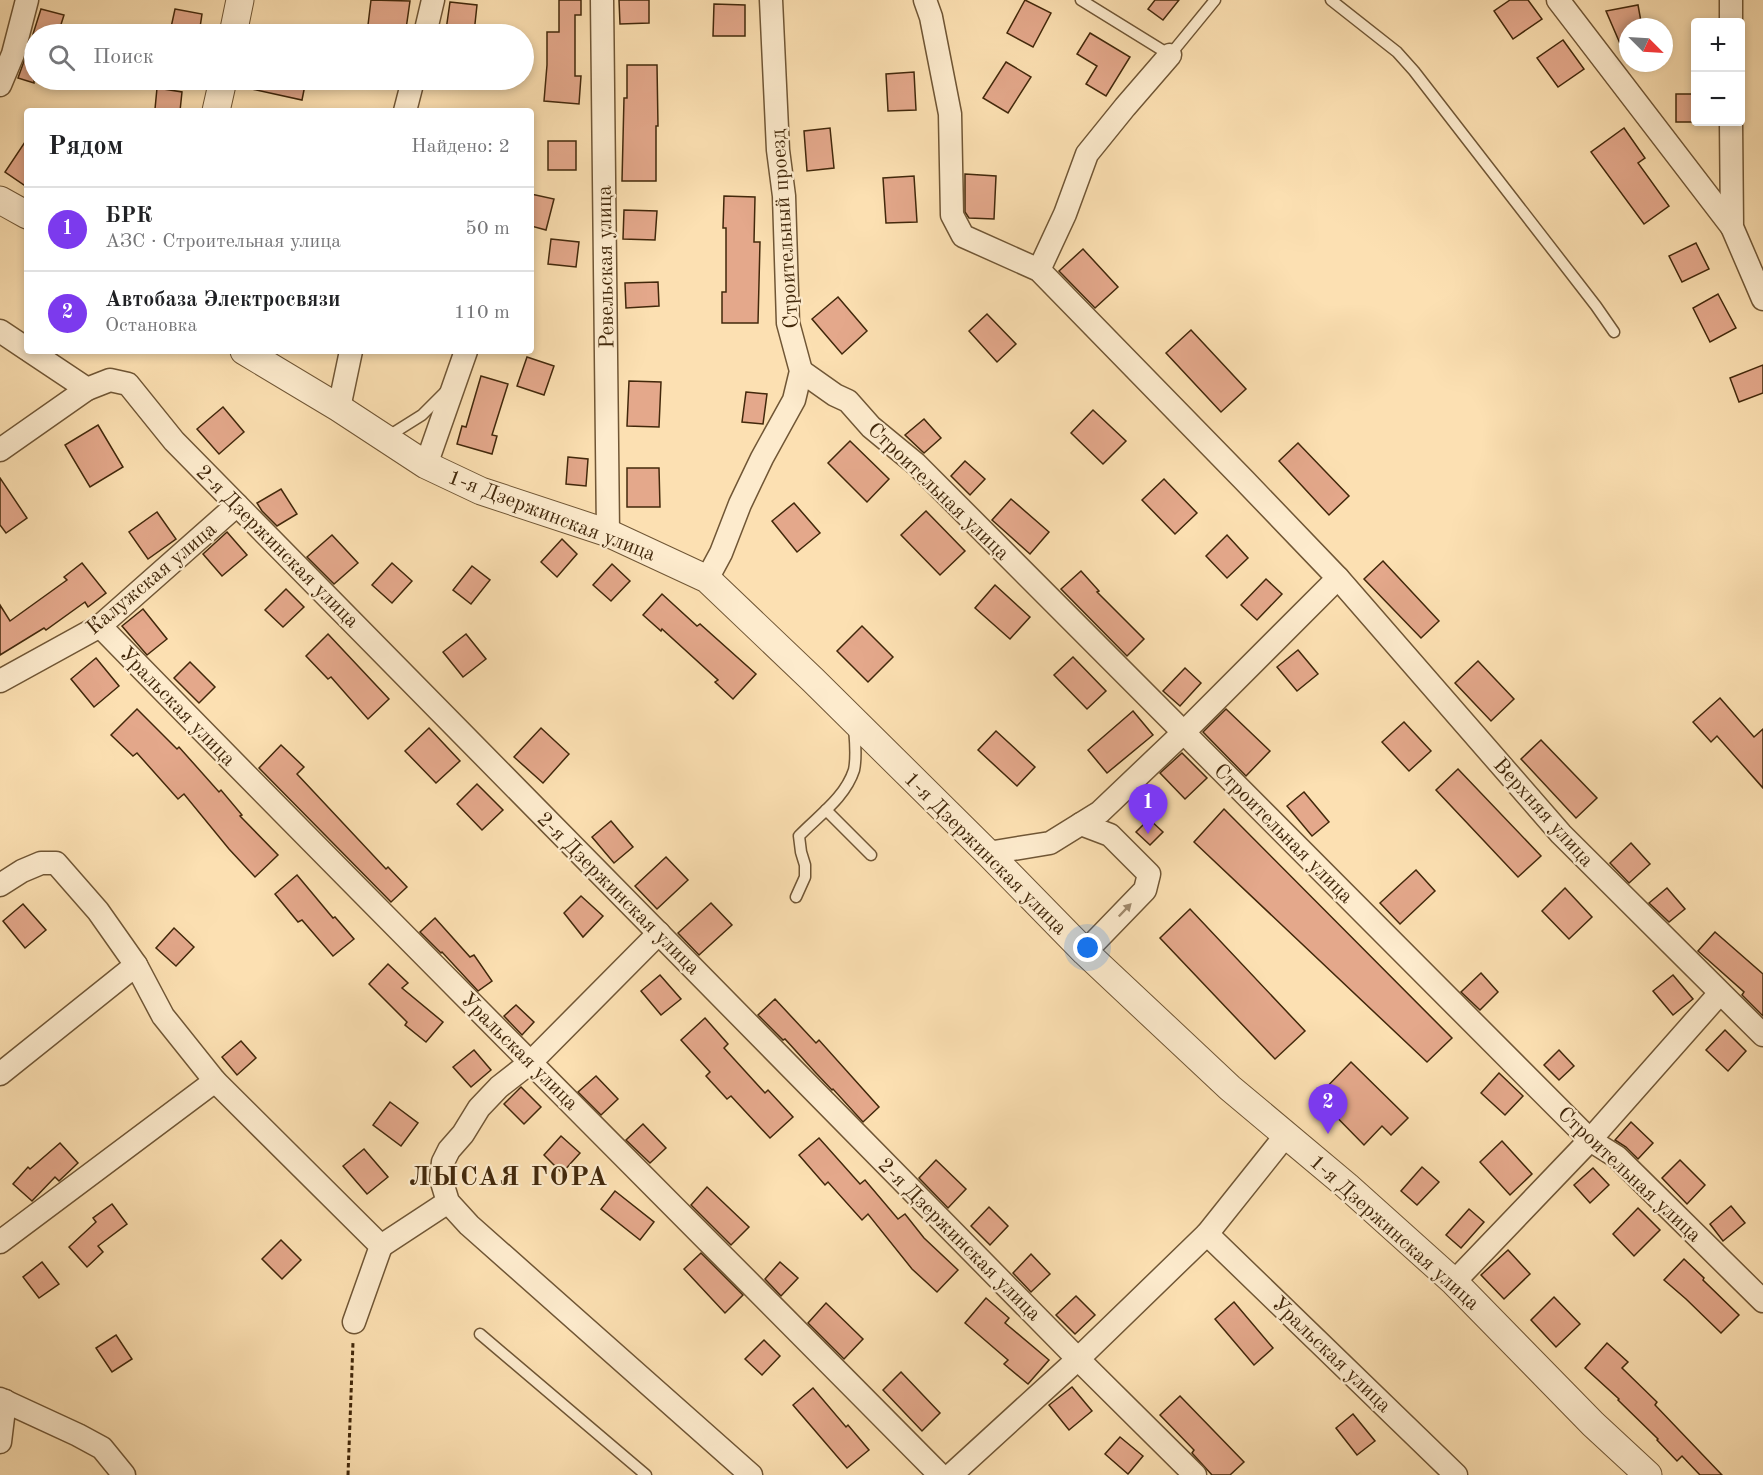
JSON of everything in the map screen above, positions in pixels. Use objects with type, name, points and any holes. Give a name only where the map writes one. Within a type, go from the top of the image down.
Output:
[{"type":"street","points":[[0,85],[13,54],[27,0]]},
{"type":"street","points":[[234,24],[240,0]]},
{"type":"street","points":[[427,24],[434,0]]},
{"type":"street","name":"Ревельская улица","points":[[602,0],[608,533]]},
{"type":"street","name":"Строительный проезд","points":[[707,579],[721,553],[740,504],[762,458],[794,400],[801,371],[788,323],[784,196],[778,150],[771,0]]},
{"type":"street","points":[[925,0],[931,17],[950,114],[952,215],[963,236],[1039,270],[1065,213],[1087,154],[1170,55]]},
{"type":"street","points":[[1558,0],[1732,227],[1763,299]]},
{"type":"street","points":[[1731,0],[1731,18]]},
{"type":"street","points":[[217,108],[221,90]]},
{"type":"street","points":[[406,108],[410,90]]},
{"type":"street","points":[[1731,126],[1732,227]]},
{"type":"street","points":[[0,200],[24,213]]},
{"type":"street","name":"Верхняя улица","points":[[1039,270],[1338,578],[1561,834],[1763,1035]]},
{"type":"street","points":[[0,331],[24,347]]},
{"type":"street","points":[[0,450],[87,388],[34,354]]},
{"type":"street","name":"1-я Дзержинская улица","points":[[249,354],[339,408],[426,465],[481,491],[608,533],[707,579],[853,720],[1085,952],[1222,1080],[1347,1186],[1454,1282],[1593,1424],[1648,1475]]},
{"type":"street","points":[[339,408],[350,354]]},
{"type":"street","points":[[426,465],[465,354]]},
{"type":"street","name":"Строительная улица","points":[[801,371],[835,395],[848,401],[872,427],[916,464],[1590,1140],[1617,1157],[1763,1301]]},
{"type":"street","name":"2-я Дзержинская улица","points":[[87,388],[110,380],[128,384],[174,441],[1195,1475]]},
{"type":"street","name":"Калужская улица","points":[[0,681],[100,626],[237,505]]},
{"type":"street","points":[[988,854],[1050,843],[1100,812],[1184,732],[1338,578]]},
{"type":"street","name":"Уральская улица","points":[[100,626],[339,871],[940,1475]]},
{"type":"street","points":[[1081,824],[1110,836],[1149,873],[1144,890],[1085,952]]},
{"type":"street","points":[[0,885],[22,871],[41,863],[56,863],[98,911],[136,965],[163,1016],[215,1081],[381,1246]]},
{"type":"street","points":[[659,933],[531,1062],[479,1108],[463,1134],[449,1150],[443,1162],[441,1179],[447,1202],[469,1225],[751,1475]]},
{"type":"street","points":[[0,1074],[136,965]]},
{"type":"street","points":[[1454,1282],[1590,1140],[1720,993]]},
{"type":"street","points":[[0,1242],[215,1081]]},
{"type":"street","points":[[951,1475],[1078,1359],[1208,1234],[1286,1135]]},
{"type":"street","points":[[354,1322],[381,1246],[447,1202]]},
{"type":"street","name":"Уральская улица","points":[[1208,1234],[1456,1475]]},
{"type":"street","points":[[0,1442],[3,1400],[102,1448],[124,1475]]},
{"type":"lane","points":[[1081,0],[1170,55],[1215,0]]},
{"type":"lane","points":[[1331,0],[1397,52],[1414,71],[1614,332]]},
{"type":"lane","points":[[385,438],[422,415],[455,383]]},
{"type":"lane","points":[[796,897],[805,877],[799,836],[843,792],[854,770],[853,720]]},
{"type":"lane","points":[[826,810],[871,855]]},
{"type":"lane","points":[[480,1334],[646,1475]]},
{"type":"path","points":[[348,1475],[354,1322]]},
{"type":"building","points":[[371,0],[410,1],[407,24],[368,24]]},
{"type":"building","points":[[559,0],[581,0],[581,15],[575,15],[575,76],[581,76],[579,104],[544,101],[547,32],[559,32]]},
{"type":"building","points":[[619,0],[649,0],[649,23],[620,24]]},
{"type":"building","points":[[1025,0],[1051,13],[1033,47],[1007,33]]},
{"type":"building","points":[[1155,0],[1179,0],[1163,20],[1148,9]]},
{"type":"building","points":[[1510,0],[1528,0],[1542,19],[1513,39],[1494,11]]},
{"type":"building","points":[[450,2],[477,5],[475,24],[447,24]]},
{"type":"building","points":[[714,4],[745,5],[745,36],[713,36]]},
{"type":"building","points":[[1638,5],[1640,18],[1619,18],[1619,41],[1606,11]]},
{"type":"building","points":[[41,9],[64,15],[61,24],[36,24]]},
{"type":"building","points":[[175,9],[202,14],[200,24],[172,24]]},
{"type":"building","points":[[1090,33],[1130,57],[1106,96],[1086,84],[1097,66],[1077,54]]},
{"type":"building","points":[[1563,40],[1584,69],[1558,87],[1537,58]]},
{"type":"building","points":[[24,61],[24,80],[18,78]]},
{"type":"building","points":[[1006,62],[1031,77],[1008,113],[983,98]]},
{"type":"building","points":[[627,65],[657,65],[656,181],[622,181]]},
{"type":"building","points":[[914,72],[916,110],[888,111],[886,74]]},
{"type":"building","points":[[157,90],[182,92],[180,108],[155,108]]},
{"type":"building","points":[[256,90],[304,90],[302,100]]},
{"type":"building","points":[[1676,94],[1691,94],[1691,122],[1676,122]]},
{"type":"building","points":[[830,128],[834,168],[807,171],[804,131]]},
{"type":"building","points":[[1624,128],[1645,158],[1638,163],[1669,206],[1644,224],[1591,152]]},
{"type":"building","points":[[548,141],[576,141],[576,170],[548,170]]},
{"type":"building","points":[[24,144],[24,185],[5,172]]},
{"type":"building","points":[[965,174],[996,176],[994,219],[969,218],[965,212]]},
{"type":"building","points":[[914,176],[917,222],[886,223],[883,178]]},
{"type":"building","points":[[534,195],[554,199],[546,230],[534,227]]},
{"type":"building","points":[[724,196],[755,197],[754,242],[760,242],[758,323],[722,323],[722,292],[726,292]]},
{"type":"building","points":[[624,210],[657,211],[655,240],[623,239]]},
{"type":"building","points":[[551,239],[579,242],[576,267],[548,264]]},
{"type":"building","points":[[1696,243],[1709,269],[1682,282],[1669,256]]},
{"type":"building","points":[[1083,249],[1118,287],[1095,308],[1059,271]]},
{"type":"building","points":[[658,282],[659,306],[626,308],[625,283]]},
{"type":"building","points":[[1718,294],[1736,328],[1710,342],[1693,308]]},
{"type":"building","points":[[838,297],[867,331],[842,354],[812,319]]},
{"type":"building","points":[[987,314],[1016,344],[997,362],[969,331]]},
{"type":"building","points":[[1191,330],[1246,389],[1221,412],[1166,353]]},
{"type":"building","points":[[527,357],[554,366],[544,395],[517,386]]},
{"type":"building","points":[[1763,365],[1763,393],[1739,402],[1730,378]]},
{"type":"building","points":[[481,376],[508,384],[492,435],[497,436],[492,454],[457,444],[462,426],[466,427]]},
{"type":"building","points":[[629,381],[661,382],[659,427],[627,426]]},
{"type":"building","points":[[746,392],[767,394],[763,424],[742,422]]},
{"type":"building","points":[[223,407],[244,432],[219,454],[197,429]]},
{"type":"building","points":[[1093,410],[1126,441],[1103,464],[1071,433]]},
{"type":"building","points":[[924,419],[941,438],[924,453],[905,435]]},
{"type":"building","points":[[98,425],[123,467],[90,487],[65,445]]},
{"type":"building","points":[[850,441],[889,479],[867,502],[828,463]]},
{"type":"building","points":[[1298,443],[1349,496],[1329,515],[1279,461]]},
{"type":"building","points":[[568,457],[588,459],[586,486],[566,484]]},
{"type":"building","points":[[965,461],[985,479],[970,495],[951,476]]},
{"type":"building","points":[[627,468],[659,468],[660,507],[627,507]]},
{"type":"building","points":[[0,478],[27,518],[6,533],[0,525]]},
{"type":"building","points":[[1164,479],[1197,513],[1175,534],[1142,500]]},
{"type":"building","points":[[281,489],[297,514],[277,526],[257,503]]},
{"type":"building","points":[[1011,499],[1049,532],[1030,554],[992,520]]},
{"type":"building","points":[[794,503],[820,533],[797,552],[772,521]]},
{"type":"building","points":[[926,511],[965,551],[940,575],[901,535]]},
{"type":"building","points":[[157,512],[176,539],[148,559],[129,532]]},
{"type":"building","points":[[227,532],[247,555],[222,576],[203,554]]},
{"type":"building","points":[[332,535],[358,563],[334,584],[307,557]]},
{"type":"building","points":[[1227,535],[1248,558],[1227,578],[1206,556]]},
{"type":"building","points":[[562,539],[577,554],[557,577],[541,562]]},
{"type":"building","points":[[1383,561],[1439,621],[1421,638],[1364,579]]},
{"type":"building","points":[[82,563],[106,593],[88,607],[85,602],[46,630],[44,628],[0,655],[0,605],[10,621],[67,580],[64,577]]},
{"type":"building","points":[[392,563],[412,581],[392,603],[372,585]]},
{"type":"building","points":[[612,564],[630,581],[611,601],[593,585]]},
{"type":"building","points":[[472,566],[490,580],[471,604],[453,590]]},
{"type":"building","points":[[1081,571],[1099,591],[1097,592],[1144,639],[1127,656],[1061,589]]},
{"type":"building","points":[[1266,579],[1282,594],[1257,620],[1241,605]]},
{"type":"building","points":[[995,585],[1030,617],[1010,639],[975,608]]},
{"type":"building","points":[[286,589],[304,607],[283,627],[265,610]]},
{"type":"building","points":[[662,594],[756,674],[733,699],[715,682],[718,680],[662,629],[661,631],[643,615]]},
{"type":"building","points":[[143,609],[167,639],[147,655],[122,626]]},
{"type":"building","points":[[862,626],[893,657],[868,682],[837,651]]},
{"type":"building","points":[[328,634],[389,699],[368,719],[331,677],[328,679],[306,656]]},
{"type":"building","points":[[466,634],[486,659],[463,677],[443,652]]},
{"type":"building","points":[[1298,650],[1318,674],[1297,691],[1277,667]]},
{"type":"building","points":[[1073,657],[1106,691],[1087,709],[1054,675]]},
{"type":"building","points":[[96,658],[119,686],[94,707],[71,679]]},
{"type":"building","points":[[1478,661],[1514,699],[1491,721],[1455,683]]},
{"type":"building","points":[[190,662],[215,687],[199,703],[174,678]]},
{"type":"building","points":[[1185,668],[1201,683],[1180,706],[1163,691]]},
{"type":"building","points":[[1720,698],[1754,737],[1763,729],[1763,788],[1717,736],[1711,742],[1693,722]]},
{"type":"building","points":[[137,709],[177,749],[179,747],[219,792],[221,790],[242,815],[240,816],[278,855],[255,877],[184,794],[178,799],[137,753],[133,756],[111,735]]},
{"type":"building","points":[[1226,709],[1270,751],[1246,776],[1203,732]]},
{"type":"building","points":[[1133,711],[1153,735],[1107,773],[1088,750]]},
{"type":"building","points":[[1404,722],[1431,751],[1409,771],[1382,742]]},
{"type":"building","points":[[429,728],[460,761],[436,783],[405,751]]},
{"type":"building","points":[[541,728],[569,754],[543,783],[514,757]]},
{"type":"building","points":[[996,731],[1035,767],[1017,786],[978,750]]},
{"type":"building","points":[[1541,740],[1597,798],[1576,818],[1521,759]]},
{"type":"building","points":[[281,745],[304,767],[297,774],[386,869],[388,867],[407,887],[391,902],[259,768]]},
{"type":"building","points":[[1182,753],[1207,778],[1185,799],[1160,773]]},
{"type":"building","points":[[1458,769],[1541,856],[1518,877],[1436,790]]},
{"type":"building","points":[[477,784],[503,810],[482,830],[457,804]]},
{"type":"building","points":[[1304,792],[1329,822],[1312,836],[1287,806]]},
{"type":"building","points":[[1224,809],[1452,1038],[1427,1062],[1194,842]]},
{"type":"building","points":[[1149,819],[1163,832],[1150,845],[1136,832]]},
{"type":"building","points":[[611,821],[633,847],[614,863],[592,837]]},
{"type":"building","points":[[1631,843],[1650,864],[1629,883],[1610,863]]},
{"type":"building","points":[[666,857],[688,880],[657,909],[635,886]]},
{"type":"building","points":[[1416,870],[1435,891],[1400,924],[1380,903]]},
{"type":"building","points":[[297,875],[354,939],[333,956],[302,920],[298,922],[275,894]]},
{"type":"building","points":[[1565,888],[1592,917],[1569,939],[1542,911]]},
{"type":"building","points":[[1667,888],[1685,909],[1669,922],[1649,903]]},
{"type":"building","points":[[581,896],[603,916],[583,937],[564,913]]},
{"type":"building","points":[[711,903],[732,925],[699,955],[678,933]]},
{"type":"building","points":[[23,904],[46,930],[25,948],[3,921]]},
{"type":"building","points":[[1190,909],[1305,1031],[1275,1059],[1160,938]]},
{"type":"building","points":[[435,918],[470,957],[474,955],[492,981],[478,991],[420,932]]},
{"type":"building","points":[[174,928],[194,947],[176,966],[156,948]]},
{"type":"building","points":[[1715,932],[1763,974],[1763,1016],[1742,995],[1744,992],[1698,951]]},
{"type":"building","points":[[388,964],[408,983],[402,988],[443,1022],[426,1042],[405,1025],[407,1022],[369,984]]},
{"type":"building","points":[[1481,973],[1498,992],[1480,1010],[1461,992]]},
{"type":"building","points":[[660,975],[681,999],[661,1015],[641,991]]},
{"type":"building","points":[[1673,975],[1693,999],[1673,1015],[1653,991]]},
{"type":"building","points":[[775,999],[816,1043],[819,1040],[879,1107],[863,1122],[785,1039],[783,1040],[758,1015]]},
{"type":"building","points":[[516,1005],[534,1022],[522,1035],[504,1016]]},
{"type":"building","points":[[705,1018],[728,1044],[724,1048],[765,1093],[768,1090],[793,1117],[770,1138],[731,1096],[727,1099],[706,1076],[710,1072],[681,1040]]},
{"type":"building","points":[[1725,1030],[1746,1051],[1728,1071],[1706,1050]]},
{"type":"building","points":[[241,1041],[256,1058],[237,1075],[222,1057]]},
{"type":"building","points":[[474,1050],[491,1070],[471,1087],[453,1067]]},
{"type":"building","points":[[1559,1050],[1574,1066],[1559,1080],[1544,1065]]},
{"type":"building","points":[[1351,1062],[1408,1118],[1391,1135],[1382,1126],[1364,1145],[1317,1097]]},
{"type":"building","points":[[1499,1073],[1523,1096],[1505,1115],[1481,1093]]},
{"type":"building","points":[[596,1076],[618,1099],[601,1115],[578,1092]]},
{"type":"building","points":[[521,1087],[541,1107],[524,1124],[504,1104]]},
{"type":"building","points":[[390,1102],[418,1123],[401,1146],[373,1125]]},
{"type":"building","points":[[1631,1122],[1653,1143],[1638,1159],[1615,1140]]},
{"type":"building","points":[[643,1124],[666,1148],[650,1163],[626,1140]]},
{"type":"building","points":[[561,1136],[580,1153],[562,1173],[544,1155]]},
{"type":"building","points":[[819,1138],[860,1184],[865,1180],[898,1219],[905,1214],[924,1238],[958,1270],[937,1292],[912,1269],[868,1214],[862,1220],[828,1182],[825,1185],[799,1155]]},
{"type":"building","points":[[1502,1141],[1532,1174],[1510,1195],[1480,1162]]},
{"type":"building","points":[[60,1143],[78,1163],[59,1181],[55,1177],[32,1201],[13,1184],[28,1167],[30,1169]]},
{"type":"building","points":[[364,1149],[388,1177],[367,1194],[343,1166]]},
{"type":"building","points":[[936,1160],[966,1189],[948,1208],[919,1178]]},
{"type":"building","points":[[1680,1160],[1705,1185],[1687,1204],[1662,1178]]},
{"type":"building","points":[[1422,1167],[1439,1182],[1417,1205],[1401,1191]]},
{"type":"building","points":[[1593,1168],[1609,1185],[1590,1203],[1574,1185]]},
{"type":"building","points":[[707,1187],[749,1227],[731,1245],[691,1205]]},
{"type":"building","points":[[615,1191],[654,1222],[640,1240],[601,1209]]},
{"type":"building","points":[[112,1204],[127,1224],[98,1246],[103,1252],[87,1267],[69,1247],[96,1222],[93,1218]]},
{"type":"building","points":[[1731,1206],[1745,1223],[1723,1241],[1710,1224]]},
{"type":"building","points":[[989,1207],[1008,1226],[990,1245],[971,1226]]},
{"type":"building","points":[[1638,1208],[1660,1230],[1634,1256],[1613,1234]]},
{"type":"building","points":[[1469,1209],[1484,1222],[1461,1248],[1446,1235]]},
{"type":"building","points":[[281,1240],[301,1260],[282,1279],[262,1259]]},
{"type":"building","points":[[1508,1250],[1530,1274],[1504,1299],[1481,1275]]},
{"type":"building","points":[[701,1253],[743,1295],[725,1313],[684,1269]]},
{"type":"building","points":[[1031,1254],[1050,1274],[1031,1292],[1013,1273]]},
{"type":"building","points":[[1684,1259],[1739,1315],[1721,1333],[1664,1280]]},
{"type":"building","points":[[42,1262],[59,1284],[39,1298],[23,1277]]},
{"type":"building","points":[[780,1262],[798,1278],[781,1296],[765,1279]]},
{"type":"building","points":[[1076,1296],[1095,1315],[1075,1334],[1056,1315]]},
{"type":"building","points":[[1554,1297],[1580,1324],[1556,1347],[1531,1320]]},
{"type":"building","points":[[986,1298],[1009,1318],[1005,1323],[1049,1360],[1028,1384],[1004,1364],[1008,1360],[965,1323]]},
{"type":"building","points":[[1234,1302],[1273,1348],[1254,1365],[1215,1319]]},
{"type":"building","points":[[826,1303],[863,1339],[844,1359],[808,1323]]},
{"type":"building","points":[[116,1335],[132,1359],[112,1372],[96,1348]]},
{"type":"building","points":[[764,1340],[780,1356],[762,1375],[745,1359]]},
{"type":"building","points":[[1607,1343],[1628,1362],[1622,1368],[1657,1402],[1655,1405],[1722,1475],[1700,1475],[1682,1456],[1677,1461],[1619,1399],[1585,1368]]},
{"type":"building","points":[[901,1372],[940,1413],[922,1431],[883,1390]]},
{"type":"building","points":[[1072,1387],[1092,1411],[1069,1430],[1049,1405]]},
{"type":"building","points":[[813,1388],[869,1450],[847,1468],[793,1405]]},
{"type":"building","points":[[1180,1396],[1244,1462],[1230,1475],[1212,1475],[1192,1453],[1194,1450],[1160,1415]]},
{"type":"building","points":[[1353,1414],[1375,1441],[1357,1455],[1336,1428]]},
{"type":"building","points":[[1120,1437],[1143,1456],[1128,1474],[1105,1454]]},
{"type":"place","name":"БРК","points":[[1148,834]]},
{"type":"place","name":"Автобаза Электросвязи","points":[[1328,1134]]},
{"type":"district","name":"ЛЫСАЯ ГОРА","points":[[509,1176]]}]
